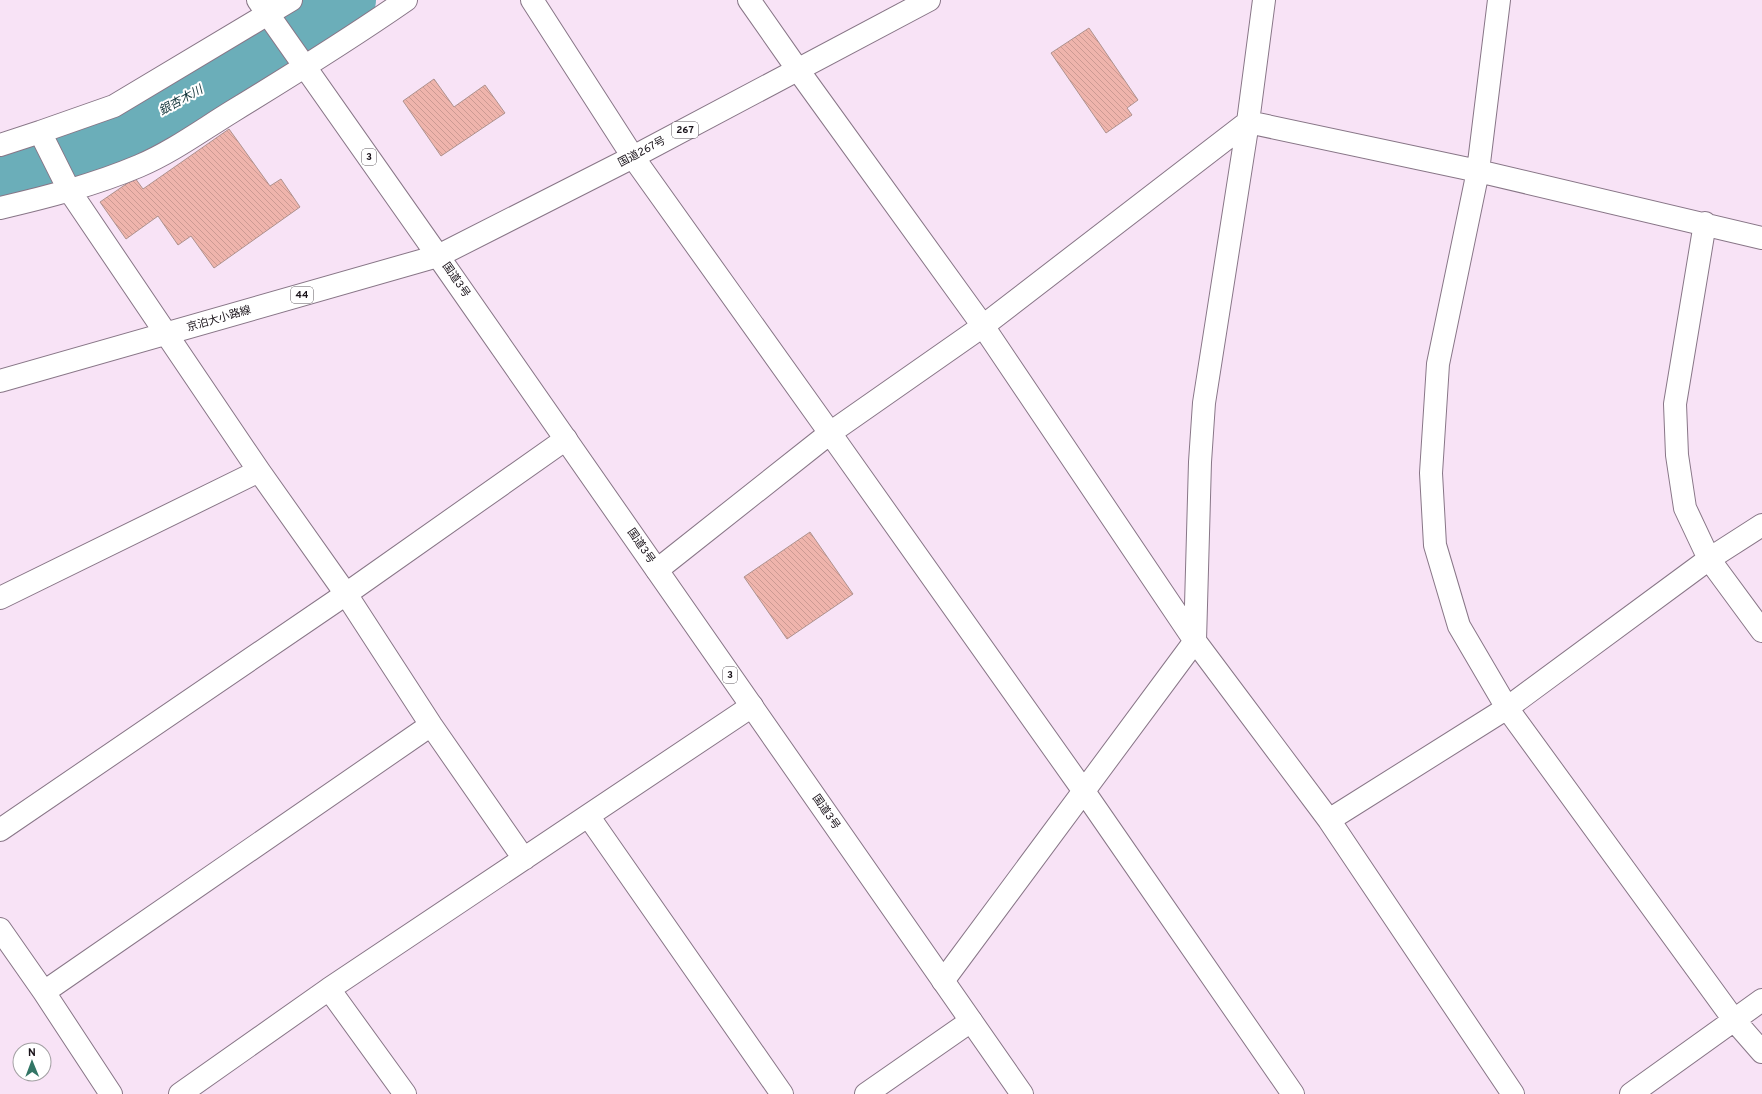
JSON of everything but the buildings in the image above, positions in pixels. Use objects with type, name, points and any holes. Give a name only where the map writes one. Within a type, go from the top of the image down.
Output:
[{"type":"main road","points":[[0,145],[43,137],[114,106],[266,13],[291,0]]},
{"type":"main road","points":[[0,208],[67,184],[95,183],[140,166],[170,150],[302,63],[406,0]]},
{"type":"main road","points":[[532,0],[633,157],[1083,790],[1293,1094]]},
{"type":"main road","points":[[749,0],[983,326],[1194,641],[1329,820],[1513,1094]]},
{"type":"main road","name":"国道267号","points":[[438,256],[633,157],[929,0]]},
{"type":"main road","points":[[943,981],[1194,641],[1200,462],[1204,403],[1248,122],[1264,0]]},
{"type":"main road","points":[[1499,0],[1478,171],[1438,364],[1431,473],[1435,545],[1459,626],[1507,708],[1734,1020],[1762,1052]]},
{"type":"main road","name":"国道3号","points":[[266,13],[566,439],[1022,1094]]},
{"type":"main road","points":[[657,570],[830,433],[983,326],[1248,122],[1478,171],[1705,223],[1762,238]]},
{"type":"main road","points":[[43,137],[67,184],[166,334],[259,471],[346,594],[431,725],[524,859]]},
{"type":"main road","points":[[1705,223],[1675,404],[1677,455],[1685,508],[1709,559],[1762,631]]},
{"type":"main road","name":"京泊大小路線","points":[[0,382],[438,256]]},
{"type":"main road","points":[[0,830],[346,594],[566,439]]},
{"type":"main road","points":[[0,598],[259,471]]},
{"type":"main road","points":[[1329,820],[1507,708],[1709,559],[1762,526]]},
{"type":"main road","points":[[180,1094],[329,989],[589,817],[752,706]]},
{"type":"main road","points":[[44,992],[431,725]]},
{"type":"main road","points":[[589,817],[782,1094]]},
{"type":"main road","points":[[0,929],[44,992],[111,1094]]},
{"type":"main road","points":[[329,989],[405,1094]]},
{"type":"main road","points":[[1631,1094],[1762,1000]]},
{"type":"main road","points":[[866,1094],[971,1021]]},
{"type":"waterway","name":"銀杏木川","points":[[0,177],[101,146],[257,59],[350,0]]}]
